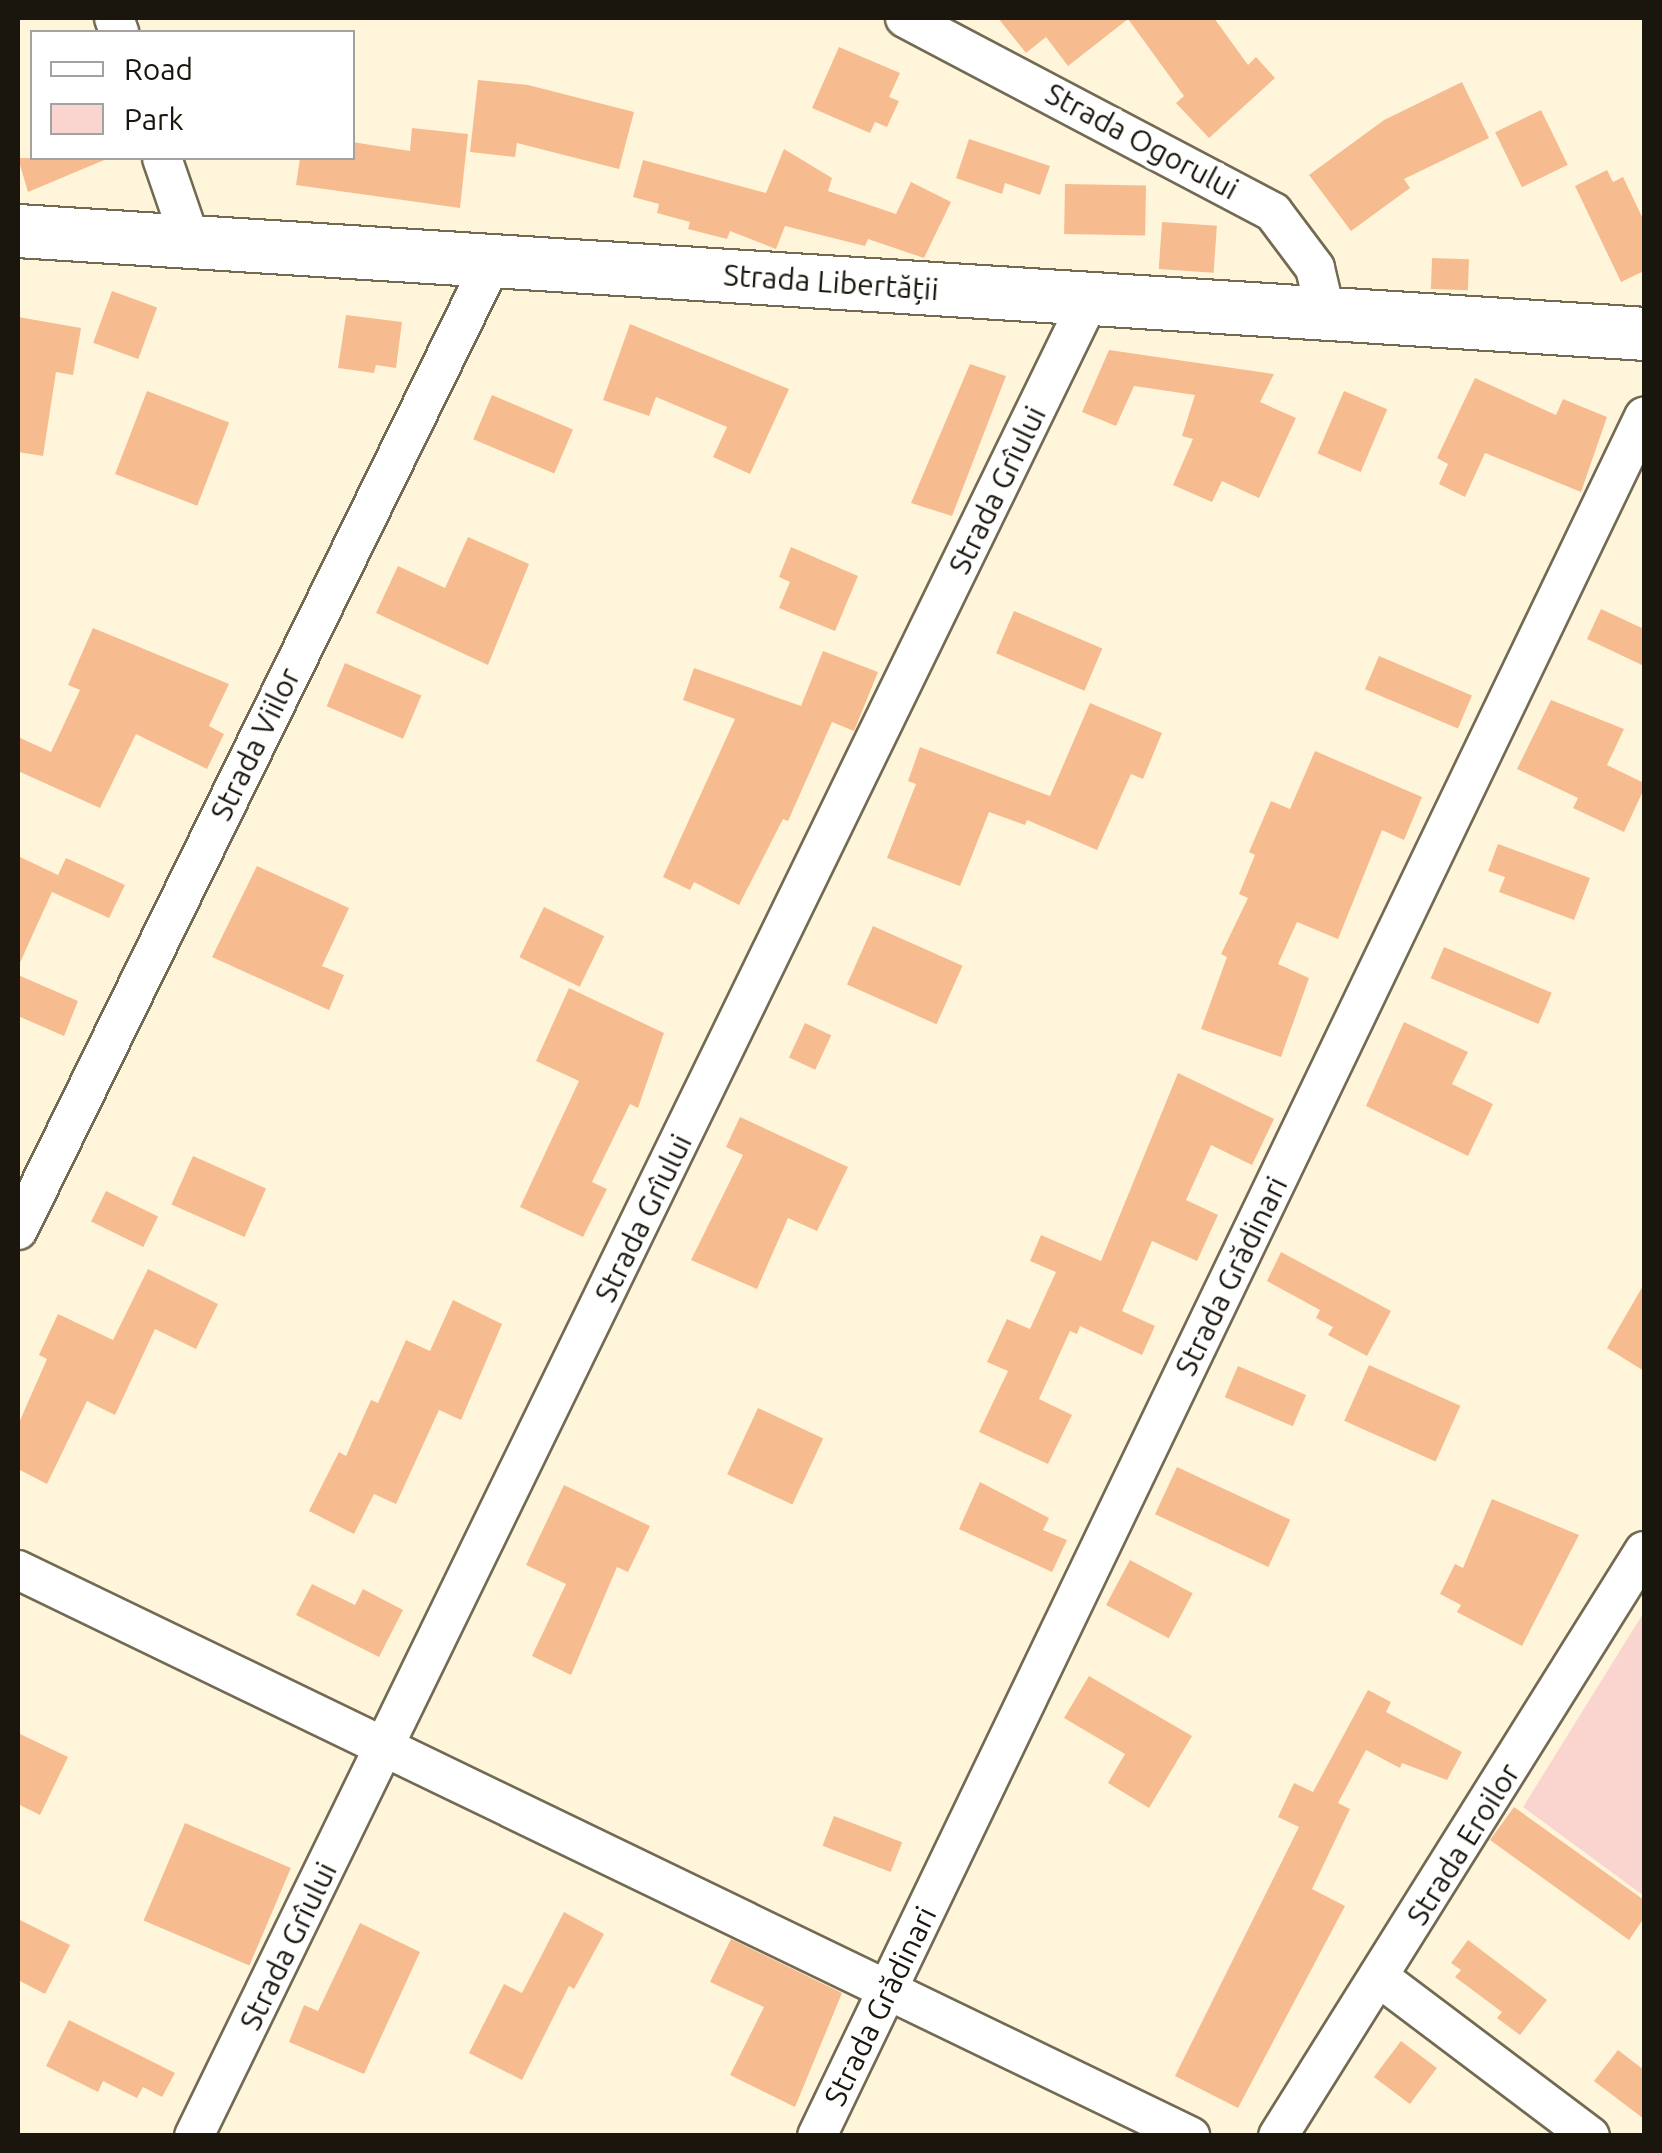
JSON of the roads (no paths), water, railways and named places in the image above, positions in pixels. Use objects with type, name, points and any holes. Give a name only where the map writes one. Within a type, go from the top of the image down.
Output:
[{"type":"main road","name":"Strada Libertății","points":[[18,231],[1644,334]]},
{"type":"street","name":"Strada Ogorului","points":[[905,18],[1273,212],[1315,268],[1326,315]]},
{"type":"street","points":[[163,160],[192,242]]},
{"type":"street","name":"Strada Viilor","points":[[18,1230],[493,260]]},
{"type":"street","name":"Strada Grîului","points":[[194,2136],[1089,300]]},
{"type":"street","name":"Strada Grădinari","points":[[817,2136],[1644,417]]},
{"type":"street","name":"Strada Eroilor","points":[[1278,2136],[1644,1550]]},
{"type":"street","points":[[18,1570],[387,1744],[1190,2136]]},
{"type":"street","points":[[1380,1978],[1590,2136]]}]
